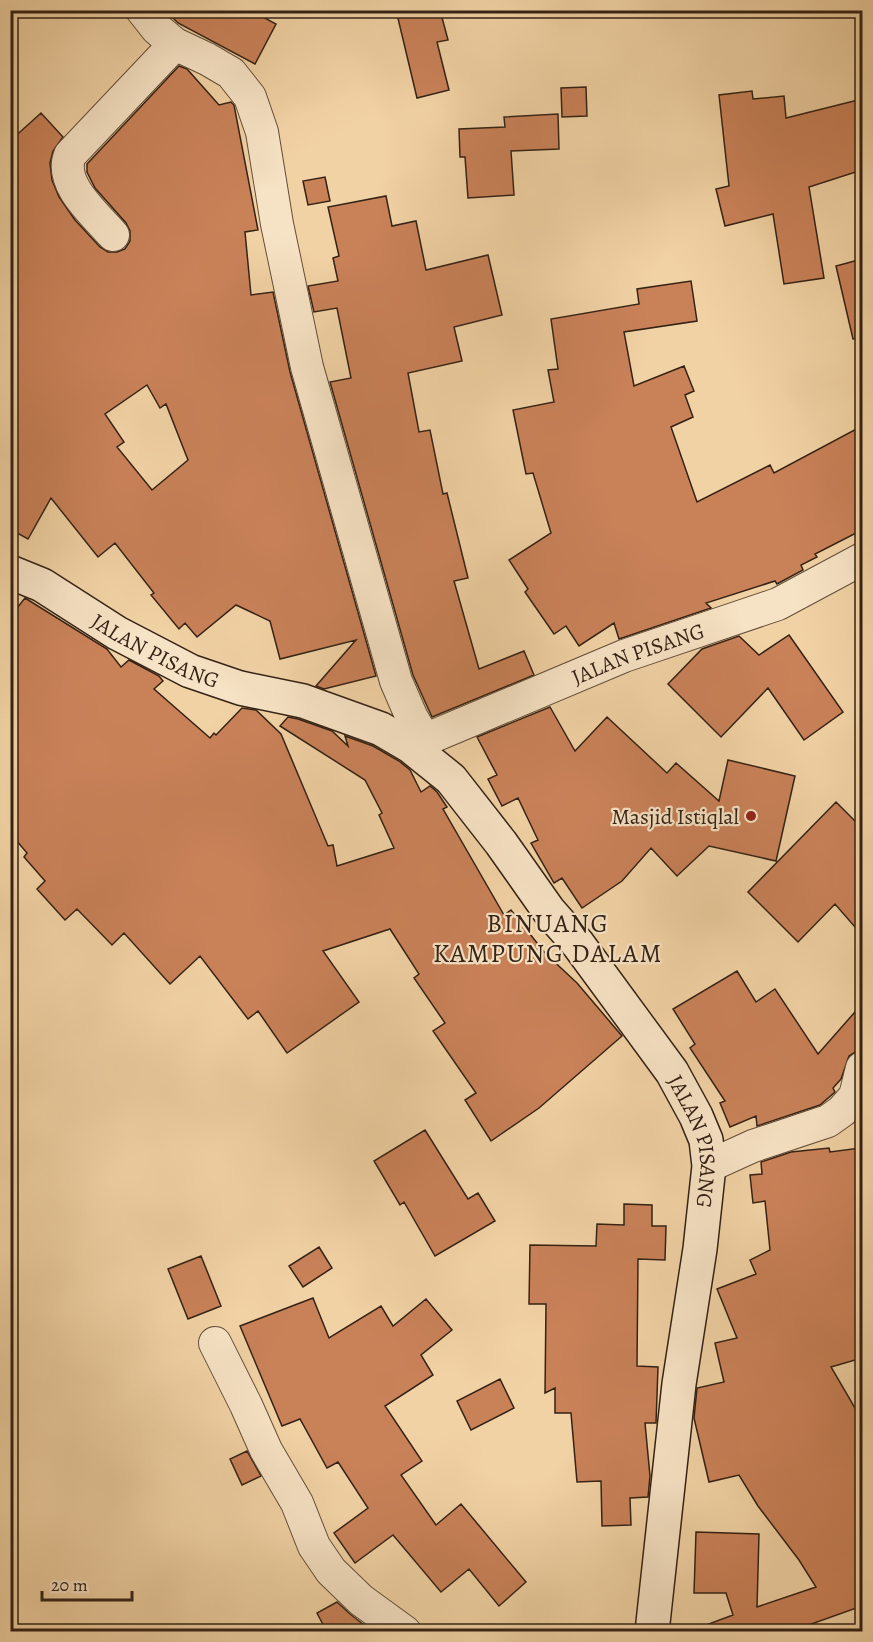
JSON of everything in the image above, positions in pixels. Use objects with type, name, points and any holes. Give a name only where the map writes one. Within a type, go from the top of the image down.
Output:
[{"type":"street","points":[[142,10],[175,44],[231,72],[250,97],[262,132],[279,234],[307,367],[392,670],[412,718],[418,743]]},
{"type":"street","points":[[113,235],[78,194],[71,182],[67,163],[70,155],[175,44]]},
{"type":"street","name":"JALAN PISANG","points":[[418,743],[624,656],[778,604],[862,559]]},
{"type":"street","name":"JALAN PISANG","points":[[10,572],[42,585],[117,633],[190,671],[240,688],[303,701],[418,743],[451,779],[501,843],[549,911],[578,944],[672,1072],[706,1140],[709,1166],[700,1249],[679,1384],[652,1632]]},
{"type":"street","points":[[709,1166],[753,1146],[828,1121],[842,1111],[855,1096],[862,1068]]},
{"type":"street","points":[[215,1344],[266,1450],[297,1503],[314,1546],[325,1563],[361,1600],[405,1632]]},
{"type":"building","points":[[165,10],[250,10],[276,24],[255,64],[178,23]]},
{"type":"building","points":[[396,10],[440,10],[448,40],[437,42],[449,90],[417,98]]},
{"type":"building","points":[[179,66],[187,69],[219,105],[231,102],[234,105],[258,230],[245,232],[251,295],[273,292],[290,372],[376,676],[324,689],[316,686],[356,640],[280,659],[270,621],[236,605],[197,637],[185,623],[179,629],[151,595],[154,593],[115,543],[98,557],[51,498],[28,539],[10,529],[10,141],[41,113],[63,137],[53,151],[50,163],[52,180],[59,197],[75,220],[100,247],[108,252],[125,249],[130,241],[130,231],[126,223],[95,188],[87,172],[87,164]],"holes":[[[147,385],[160,408],[166,404],[188,460],[152,490],[117,447],[124,442],[105,414]]]},
{"type":"building","points":[[586,87],[587,116],[562,117],[561,88]]},
{"type":"building","points":[[752,91],[753,99],[784,96],[786,118],[862,99],[862,170],[809,187],[824,278],[784,284],[773,214],[725,226],[716,189],[729,186],[719,95]]},
{"type":"building","points":[[558,114],[559,149],[511,151],[514,195],[468,198],[465,157],[460,157],[459,129],[505,127],[504,117]]},
{"type":"building","points":[[325,177],[330,201],[308,205],[303,181]]},
{"type":"building","points":[[386,196],[392,226],[416,221],[426,270],[488,255],[502,315],[454,327],[462,361],[408,373],[419,432],[430,430],[443,494],[447,493],[468,578],[454,581],[479,669],[524,651],[534,675],[432,717],[413,675],[330,382],[351,378],[337,308],[314,312],[308,286],[338,281],[333,258],[339,256],[328,207]]},
{"type":"building","points":[[862,259],[862,338],[853,339],[836,266]]},
{"type":"building","points":[[691,281],[697,321],[624,332],[634,386],[684,366],[694,391],[685,395],[693,417],[671,427],[697,502],[770,465],[774,473],[862,426],[862,530],[815,554],[817,557],[801,565],[803,570],[777,584],[775,581],[706,603],[711,608],[619,639],[614,623],[579,646],[566,626],[554,634],[525,592],[528,589],[509,560],[551,533],[533,473],[526,474],[513,410],[554,402],[548,370],[558,369],[551,319],[639,304],[637,289]]},
{"type":"building","points":[[25,598],[107,649],[121,667],[129,660],[159,676],[163,681],[154,689],[210,738],[214,733],[216,735],[242,708],[256,710],[281,734],[328,846],[333,845],[337,866],[394,848],[379,815],[382,813],[365,780],[280,726],[288,717],[298,719],[332,731],[348,746],[345,736],[373,746],[399,761],[410,770],[421,792],[430,786],[437,792],[447,807],[443,809],[504,915],[511,910],[545,953],[577,983],[622,1036],[539,1108],[491,1141],[465,1100],[476,1093],[433,1031],[445,1023],[414,978],[419,974],[390,929],[323,951],[359,1002],[287,1053],[258,1011],[248,1019],[200,956],[170,984],[124,933],[112,945],[77,909],[65,920],[37,889],[45,881],[24,857],[27,853],[10,833],[10,617]]},
{"type":"building","points":[[789,635],[843,712],[804,740],[768,688],[721,737],[668,684],[702,649],[739,636],[759,655]]},
{"type":"building","points":[[550,707],[575,751],[607,717],[667,773],[676,763],[719,801],[728,760],[795,776],[776,861],[709,846],[677,876],[651,848],[622,881],[582,908],[562,878],[554,883],[531,843],[538,840],[518,798],[502,806],[488,779],[497,775],[477,737]]},
{"type":"building","points":[[836,802],[862,828],[862,935],[835,904],[798,942],[748,892]]},
{"type":"building","points":[[737,971],[756,1002],[775,989],[818,1054],[862,1004],[862,1051],[849,1056],[841,1079],[833,1088],[835,1092],[820,1105],[757,1126],[756,1116],[730,1127],[720,1103],[725,1101],[690,1048],[695,1044],[673,1009]]},
{"type":"building","points":[[425,1130],[468,1199],[478,1193],[495,1221],[435,1256],[404,1202],[400,1205],[374,1161]]},
{"type":"building","points":[[829,1148],[830,1152],[860,1148],[862,1165],[862,1358],[831,1367],[862,1420],[862,1606],[789,1632],[698,1632],[698,1628],[733,1615],[726,1593],[694,1593],[696,1532],[759,1534],[757,1607],[816,1587],[799,1560],[758,1506],[739,1475],[709,1482],[694,1418],[697,1388],[724,1382],[715,1343],[737,1338],[717,1289],[756,1274],[750,1260],[770,1250],[765,1201],[753,1203],[750,1175],[762,1174],[761,1162],[791,1152]]},
{"type":"building","points":[[624,1204],[652,1205],[652,1226],[666,1226],[665,1260],[638,1259],[637,1366],[658,1367],[656,1423],[645,1423],[650,1476],[648,1497],[630,1498],[631,1525],[602,1526],[601,1481],[577,1482],[571,1413],[555,1413],[555,1388],[545,1393],[546,1304],[529,1304],[530,1245],[596,1246],[597,1224],[624,1225]]},
{"type":"building","points":[[319,1247],[332,1268],[303,1287],[289,1266]]},
{"type":"building","points":[[201,1256],[221,1306],[188,1319],[168,1269]]},
{"type":"building","points":[[313,1298],[329,1338],[381,1306],[393,1326],[426,1299],[452,1330],[421,1355],[433,1375],[385,1406],[422,1461],[401,1475],[436,1525],[461,1504],[526,1582],[499,1606],[469,1569],[441,1592],[393,1535],[355,1563],[334,1533],[368,1508],[338,1462],[327,1468],[300,1419],[282,1426],[240,1326]]},
{"type":"building","points":[[500,1379],[514,1408],[471,1430],[457,1401]]},
{"type":"building","points":[[247,1451],[261,1476],[242,1485],[230,1459]]},
{"type":"building","points":[[337,1602],[373,1632],[327,1632],[317,1613]]},
{"type":"place","name":"Masjid Istiqlal","points":[[751,816]]},
{"type":"district","name":"BINUANG KAMPUNG DALAM","points":[[548,938]]}]
